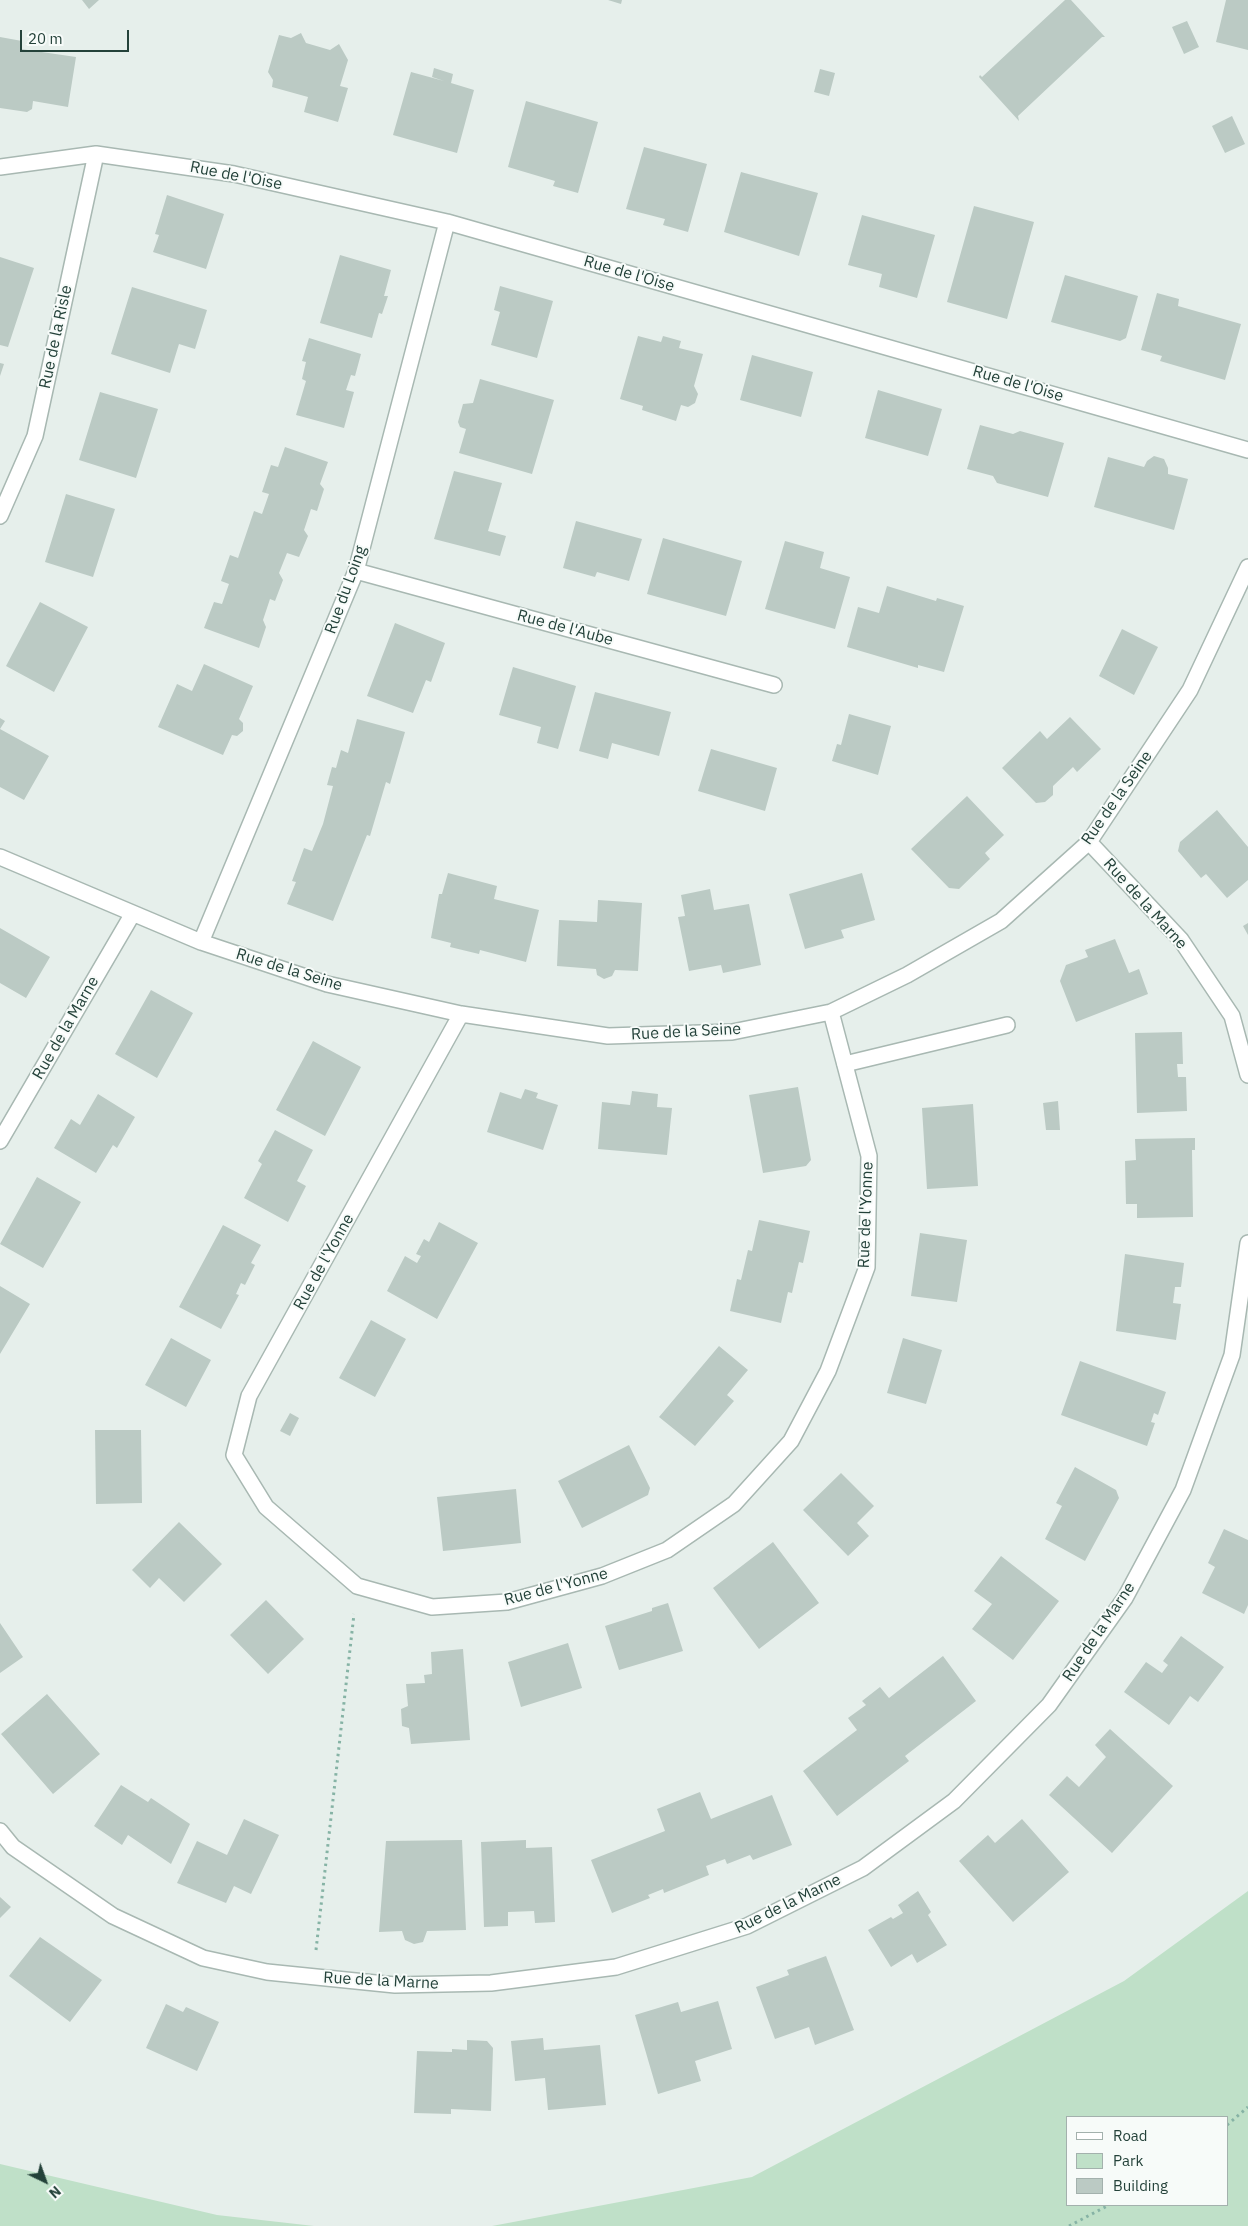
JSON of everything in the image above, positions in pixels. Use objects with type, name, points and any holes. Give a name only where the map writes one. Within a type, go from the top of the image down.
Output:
[{"type":"street","name":"Rue de l'Oise","points":[[0,167],[96,154],[234,174],[447,222],[1248,450]]},
{"type":"street","name":"Rue de la Risle","points":[[0,516],[35,436],[96,154]]},
{"type":"street","name":"Rue du Loing","points":[[201,942],[356,571],[447,222]]},
{"type":"street","name":"Rue de la Seine","points":[[0,857],[132,915],[201,942],[327,984],[462,1014],[608,1036],[732,1032],[831,1012],[907,974],[1001,921],[1089,842],[1190,690],[1248,567]]},
{"type":"street","name":"Rue de l'Aube","points":[[356,571],[774,685]]},
{"type":"street","name":"Rue de la Marne","points":[[1089,842],[1180,940],[1232,1016],[1248,1074]]},
{"type":"street","name":"Rue de la Marne","points":[[0,1141],[132,915]]},
{"type":"street","name":"Rue de l'Yonne","points":[[462,1014],[249,1396],[234,1455],[266,1507],[357,1586],[432,1607],[507,1602],[602,1576],[666,1550],[734,1504],[791,1441],[828,1371],[867,1267],[869,1156],[831,1012]]},
{"type":"street","points":[[845,1064],[1007,1025]]},
{"type":"street","name":"Rue de la Marne","points":[[0,1831],[13,1847],[113,1916],[203,1958],[267,1972],[313,1978],[395,1985],[491,1983],[616,1967],[748,1926],[863,1868],[954,1801],[1049,1705],[1125,1598],[1179,1498],[1232,1355],[1248,1243]]},
{"type":"path","points":[[313,1978],[357,1586]]},
{"type":"path","points":[[1228,2124],[1248,2107]]},
{"type":"path","points":[[1069,2226],[1107,2206]]},
{"type":"green space","points":[[1248,1891],[1248,2226],[492,2226],[752,2177],[1124,1981]]},
{"type":"green space","points":[[0,2164],[217,2215],[314,2226],[0,2226]]},
{"type":"building","points":[[82,0],[99,0],[89,9]]},
{"type":"building","points":[[608,0],[622,0],[621,4]]},
{"type":"building","points":[[1065,0],[1071,0],[1105,37],[1102,37],[1018,116],[1019,121],[979,77],[980,75],[982,77]]},
{"type":"building","points":[[1226,0],[1248,0],[1248,50],[1216,42]]},
{"type":"building","points":[[1187,21],[1199,47],[1184,54],[1172,27]]},
{"type":"building","points":[[301,33],[306,43],[330,50],[339,44],[348,60],[340,86],[348,88],[338,122],[304,112],[308,97],[272,87],[273,80],[268,72],[279,35],[291,38]]},
{"type":"building","points":[[0,37],[22,41],[21,49],[76,57],[68,107],[33,101],[32,109],[27,112],[0,108]]},
{"type":"building","points":[[434,68],[453,74],[451,83],[474,90],[457,153],[393,135],[411,72],[444,81],[432,77]]},
{"type":"building","points":[[820,69],[835,73],[829,96],[814,92]]},
{"type":"building","points":[[526,101],[598,122],[578,193],[553,186],[555,181],[508,167]]},
{"type":"building","points":[[1232,116],[1245,144],[1225,153],[1212,126]]},
{"type":"building","points":[[644,147],[707,164],[688,232],[663,225],[665,219],[626,209]]},
{"type":"building","points":[[741,172],[818,193],[799,256],[724,232]]},
{"type":"building","points":[[167,195],[224,214],[206,269],[153,252],[159,235],[155,234]]},
{"type":"building","points":[[974,206],[1034,222],[1007,319],[947,302]]},
{"type":"building","points":[[862,215],[935,235],[917,298],[879,287],[882,274],[848,265]]},
{"type":"building","points":[[340,255],[391,270],[384,296],[388,296],[382,314],[379,313],[372,338],[320,323]]},
{"type":"building","points":[[0,257],[34,268],[8,347],[0,345]]},
{"type":"building","points":[[1065,275],[1138,296],[1126,338],[1120,341],[1051,322]]},
{"type":"building","points":[[500,286],[553,301],[537,358],[491,345],[500,312],[494,310]]},
{"type":"building","points":[[132,287],[207,310],[195,349],[179,344],[170,373],[111,354]]},
{"type":"building","points":[[1157,293],[1179,299],[1178,306],[1241,324],[1225,380],[1160,361],[1162,356],[1141,350]]},
{"type":"building","points":[[638,336],[661,342],[663,336],[681,341],[679,348],[703,354],[694,386],[698,394],[695,403],[688,407],[681,405],[676,421],[642,410],[643,406],[620,399]]},
{"type":"building","points":[[309,338],[361,354],[355,376],[351,375],[346,390],[354,392],[344,428],[296,415],[306,381],[302,379],[306,362],[302,361]]},
{"type":"building","points":[[752,355],[813,372],[801,417],[740,400]]},
{"type":"building","points":[[0,363],[4,364],[0,376]]},
{"type":"building","points":[[480,379],[554,400],[532,474],[459,453],[466,429],[460,427],[458,422],[463,404],[473,403]]},
{"type":"building","points":[[878,390],[942,409],[928,456],[865,438]]},
{"type":"building","points":[[100,392],[158,409],[136,478],[79,460]]},
{"type":"building","points":[[980,425],[1013,434],[1020,431],[1064,443],[1048,497],[997,483],[993,476],[967,469]]},
{"type":"building","points":[[285,447],[328,462],[320,484],[324,489],[317,511],[311,509],[304,530],[308,536],[299,557],[287,553],[279,573],[283,580],[275,601],[270,599],[263,620],[266,627],[259,648],[204,628],[214,602],[222,604],[229,584],[221,581],[230,555],[238,558],[254,511],[262,514],[269,494],[262,492],[271,465],[278,467]]},
{"type":"building","points":[[1154,456],[1164,459],[1168,468],[1168,474],[1188,479],[1174,530],[1094,507],[1108,457],[1144,467],[1147,461]]},
{"type":"building","points":[[454,471],[502,483],[488,531],[506,536],[500,556],[434,539]]},
{"type":"building","points":[[66,494],[115,509],[93,577],[45,562]]},
{"type":"building","points":[[576,521],[642,539],[629,581],[597,572],[595,577],[563,568]]},
{"type":"building","points":[[663,538],[742,561],[726,616],[647,594]]},
{"type":"building","points":[[785,541],[824,552],[820,568],[850,577],[835,629],[765,609]]},
{"type":"building","points":[[887,586],[936,601],[937,598],[964,606],[944,672],[918,665],[918,668],[847,647],[858,607],[879,613]]},
{"type":"building","points":[[40,602],[88,627],[54,692],[6,666]]},
{"type":"building","points":[[395,623],[445,643],[431,682],[426,680],[413,713],[367,696]]},
{"type":"building","points":[[1122,629],[1158,647],[1134,695],[1099,676]]},
{"type":"building","points":[[204,664],[253,686],[239,719],[243,723],[243,731],[237,736],[232,735],[223,755],[158,727],[177,684],[192,691]]},
{"type":"building","points":[[513,667],[576,686],[558,749],[537,743],[541,727],[499,715]]},
{"type":"building","points":[[595,692],[671,712],[659,756],[612,743],[608,759],[579,751]]},
{"type":"building","points":[[849,714],[891,726],[878,775],[832,761],[837,744],[841,745]]},
{"type":"building","points":[[1070,717],[1101,749],[1077,772],[1073,767],[1053,786],[1053,795],[1045,802],[1036,803],[1002,768],[1040,731],[1047,739]]},
{"type":"building","points":[[0,718],[5,721],[0,729]]},
{"type":"building","points":[[357,719],[405,732],[390,784],[386,782],[370,836],[367,835],[333,921],[287,904],[296,882],[292,881],[304,848],[312,851],[323,824],[333,786],[327,785],[332,767],[336,768],[341,750],[348,753]]},
{"type":"building","points":[[0,729],[49,756],[24,800],[0,787]]},
{"type":"building","points":[[711,749],[777,768],[765,811],[698,791]]},
{"type":"building","points":[[967,796],[1004,835],[985,853],[990,859],[959,889],[949,888],[911,849]]},
{"type":"building","points":[[1217,810],[1248,847],[1248,880],[1227,898],[1206,874],[1201,878],[1178,851],[1180,842]]},
{"type":"building","points":[[448,873],[497,886],[494,899],[539,910],[526,962],[480,950],[479,954],[450,947],[451,943],[431,938],[439,894],[442,894]]},
{"type":"building","points":[[862,873],[875,920],[841,930],[844,938],[805,949],[789,894]]},
{"type":"building","points":[[710,889],[714,910],[749,904],[761,965],[723,973],[721,965],[689,971],[678,917],[685,916],[681,895]]},
{"type":"building","points":[[598,900],[642,903],[638,971],[615,970],[612,976],[604,979],[597,975],[596,969],[557,966],[559,920],[597,922]]},
{"type":"building","points":[[1248,923],[1248,935],[1243,926]]},
{"type":"building","points":[[0,928],[50,957],[26,998],[0,983]]},
{"type":"building","points":[[1115,939],[1129,973],[1139,969],[1148,994],[1076,1022],[1060,981],[1066,965],[1088,957],[1085,950]]},
{"type":"building","points":[[151,990],[193,1013],[157,1078],[115,1054]]},
{"type":"building","points":[[1182,1032],[1183,1064],[1177,1064],[1178,1077],[1186,1077],[1187,1111],[1137,1113],[1135,1033]]},
{"type":"building","points":[[313,1041],[361,1067],[325,1136],[276,1110]]},
{"type":"building","points":[[798,1087],[811,1160],[806,1166],[763,1173],[749,1095]]},
{"type":"building","points":[[525,1089],[538,1093],[536,1098],[558,1105],[543,1150],[487,1132],[500,1092],[521,1099]]},
{"type":"building","points":[[632,1091],[658,1094],[657,1107],[672,1108],[667,1155],[598,1149],[602,1102],[630,1105]]},
{"type":"building","points":[[98,1094],[135,1117],[117,1148],[113,1145],[96,1173],[54,1148],[71,1119],[80,1125]]},
{"type":"building","points":[[1058,1101],[1060,1130],[1046,1130],[1043,1103]]},
{"type":"building","points":[[973,1104],[978,1186],[927,1189],[922,1108]]},
{"type":"building","points":[[275,1130],[313,1150],[297,1181],[306,1186],[288,1222],[244,1198],[262,1164],[258,1161]]},
{"type":"building","points":[[1195,1138],[1195,1150],[1192,1150],[1193,1217],[1137,1218],[1137,1204],[1126,1204],[1125,1161],[1136,1160],[1135,1139]]},
{"type":"building","points":[[37,1177],[81,1202],[43,1268],[0,1244]]},
{"type":"building","points":[[759,1220],[810,1231],[803,1263],[799,1262],[792,1293],[788,1292],[781,1323],[730,1311],[737,1279],[741,1280],[748,1250],[752,1251]]},
{"type":"building","points":[[439,1222],[478,1243],[437,1319],[387,1291],[405,1256],[417,1263],[421,1256],[416,1254],[424,1239],[429,1242]]},
{"type":"building","points":[[223,1225],[261,1245],[251,1263],[255,1265],[245,1285],[241,1283],[236,1294],[239,1295],[221,1329],[179,1307]]},
{"type":"building","points":[[920,1233],[967,1240],[957,1302],[911,1296]]},
{"type":"building","points":[[1125,1254],[1184,1263],[1181,1287],[1175,1287],[1173,1303],[1181,1304],[1176,1340],[1116,1331]]},
{"type":"building","points":[[0,1286],[30,1304],[0,1354]]},
{"type":"building","points":[[371,1320],[406,1339],[375,1397],[339,1378]]},
{"type":"building","points":[[171,1338],[211,1360],[186,1407],[145,1385]]},
{"type":"building","points":[[903,1338],[942,1350],[926,1404],[887,1393]]},
{"type":"building","points":[[719,1346],[748,1370],[727,1395],[734,1401],[695,1446],[659,1417]]},
{"type":"building","points":[[1080,1361],[1166,1392],[1158,1415],[1154,1413],[1151,1422],[1155,1423],[1147,1446],[1061,1415]]},
{"type":"building","points":[[290,1413],[299,1418],[290,1436],[280,1431]]},
{"type":"building","points":[[95,1430],[141,1430],[142,1503],[96,1504]]},
{"type":"building","points":[[629,1445],[650,1488],[648,1495],[582,1528],[558,1481]]},
{"type":"building","points":[[1075,1467],[1116,1490],[1119,1498],[1085,1561],[1045,1539],[1062,1506],[1056,1503]]},
{"type":"building","points":[[841,1473],[874,1506],[857,1523],[869,1536],[848,1556],[803,1510]]},
{"type":"building","points":[[516,1489],[521,1543],[443,1551],[437,1497]]},
{"type":"building","points":[[179,1522],[222,1564],[184,1602],[159,1578],[150,1588],[132,1570]]},
{"type":"building","points":[[1224,1529],[1248,1540],[1248,1605],[1244,1614],[1202,1593],[1215,1567],[1208,1563]]},
{"type":"building","points":[[773,1542],[819,1603],[759,1649],[713,1588]]},
{"type":"building","points":[[1001,1556],[1059,1601],[1013,1660],[972,1629],[992,1604],[974,1591]]},
{"type":"building","points":[[266,1600],[304,1639],[268,1674],[230,1635]]},
{"type":"building","points":[[668,1603],[683,1651],[619,1670],[605,1626],[652,1611],[652,1608]]},
{"type":"building","points":[[0,1623],[23,1657],[0,1673]]},
{"type":"building","points":[[1181,1636],[1224,1667],[1198,1702],[1190,1696],[1169,1725],[1124,1692],[1146,1662],[1162,1673],[1168,1665],[1163,1661]]},
{"type":"building","points":[[568,1643],[582,1688],[521,1707],[508,1662]]},
{"type":"building","points":[[463,1649],[470,1740],[411,1744],[409,1728],[402,1726],[401,1709],[408,1706],[406,1684],[425,1683],[424,1675],[432,1674],[431,1652]]},
{"type":"building","points":[[943,1656],[976,1701],[905,1756],[909,1761],[837,1816],[803,1771],[857,1730],[848,1718],[866,1705],[862,1701],[880,1687],[889,1698]]},
{"type":"building","points":[[47,1694],[100,1754],[53,1794],[1,1734]]},
{"type":"building","points":[[1110,1729],[1173,1786],[1112,1853],[1049,1795],[1067,1776],[1079,1787],[1106,1757],[1095,1745]]},
{"type":"building","points":[[121,1785],[148,1802],[151,1798],[190,1824],[171,1864],[128,1835],[122,1845],[94,1826]]},
{"type":"building","points":[[700,1792],[711,1819],[772,1795],[792,1845],[753,1860],[750,1855],[727,1864],[725,1859],[706,1866],[709,1875],[664,1893],[663,1889],[648,1895],[650,1898],[612,1913],[591,1860],[665,1831],[657,1809]]},
{"type":"building","points":[[244,1819],[279,1835],[251,1894],[234,1886],[226,1903],[177,1883],[197,1841],[227,1855]]},
{"type":"building","points":[[1022,1819],[1069,1872],[1013,1922],[959,1861],[988,1835],[995,1843]]},
{"type":"building","points":[[462,1840],[466,1930],[427,1931],[423,1942],[414,1944],[405,1940],[402,1931],[379,1932],[386,1841]]},
{"type":"building","points":[[526,1840],[526,1848],[552,1847],[555,1922],[535,1923],[534,1911],[508,1912],[508,1926],[484,1927],[481,1842]]},
{"type":"building","points":[[918,1891],[931,1912],[928,1915],[947,1945],[917,1963],[912,1954],[891,1967],[868,1930],[891,1917],[893,1919],[903,1913],[898,1905]]},
{"type":"building","points":[[0,1897],[11,1907],[0,1918]]},
{"type":"building","points":[[40,1937],[102,1980],[70,2022],[9,1976]]},
{"type":"building","points":[[826,1956],[854,2030],[815,2045],[809,2027],[775,2039],[756,1987],[789,1975],[787,1970]]},
{"type":"building","points":[[718,2001],[732,2049],[695,2061],[701,2081],[658,2094],[635,2015],[678,2002],[681,2012]]},
{"type":"building","points":[[166,2004],[183,2012],[186,2007],[219,2022],[197,2071],[146,2048]]},
{"type":"building","points":[[543,2038],[544,2050],[600,2045],[606,2105],[548,2110],[545,2078],[515,2081],[511,2041]]},
{"type":"building","points":[[467,2040],[487,2041],[493,2048],[491,2111],[451,2109],[451,2114],[414,2113],[417,2051],[452,2052],[452,2049],[467,2050]]}]
